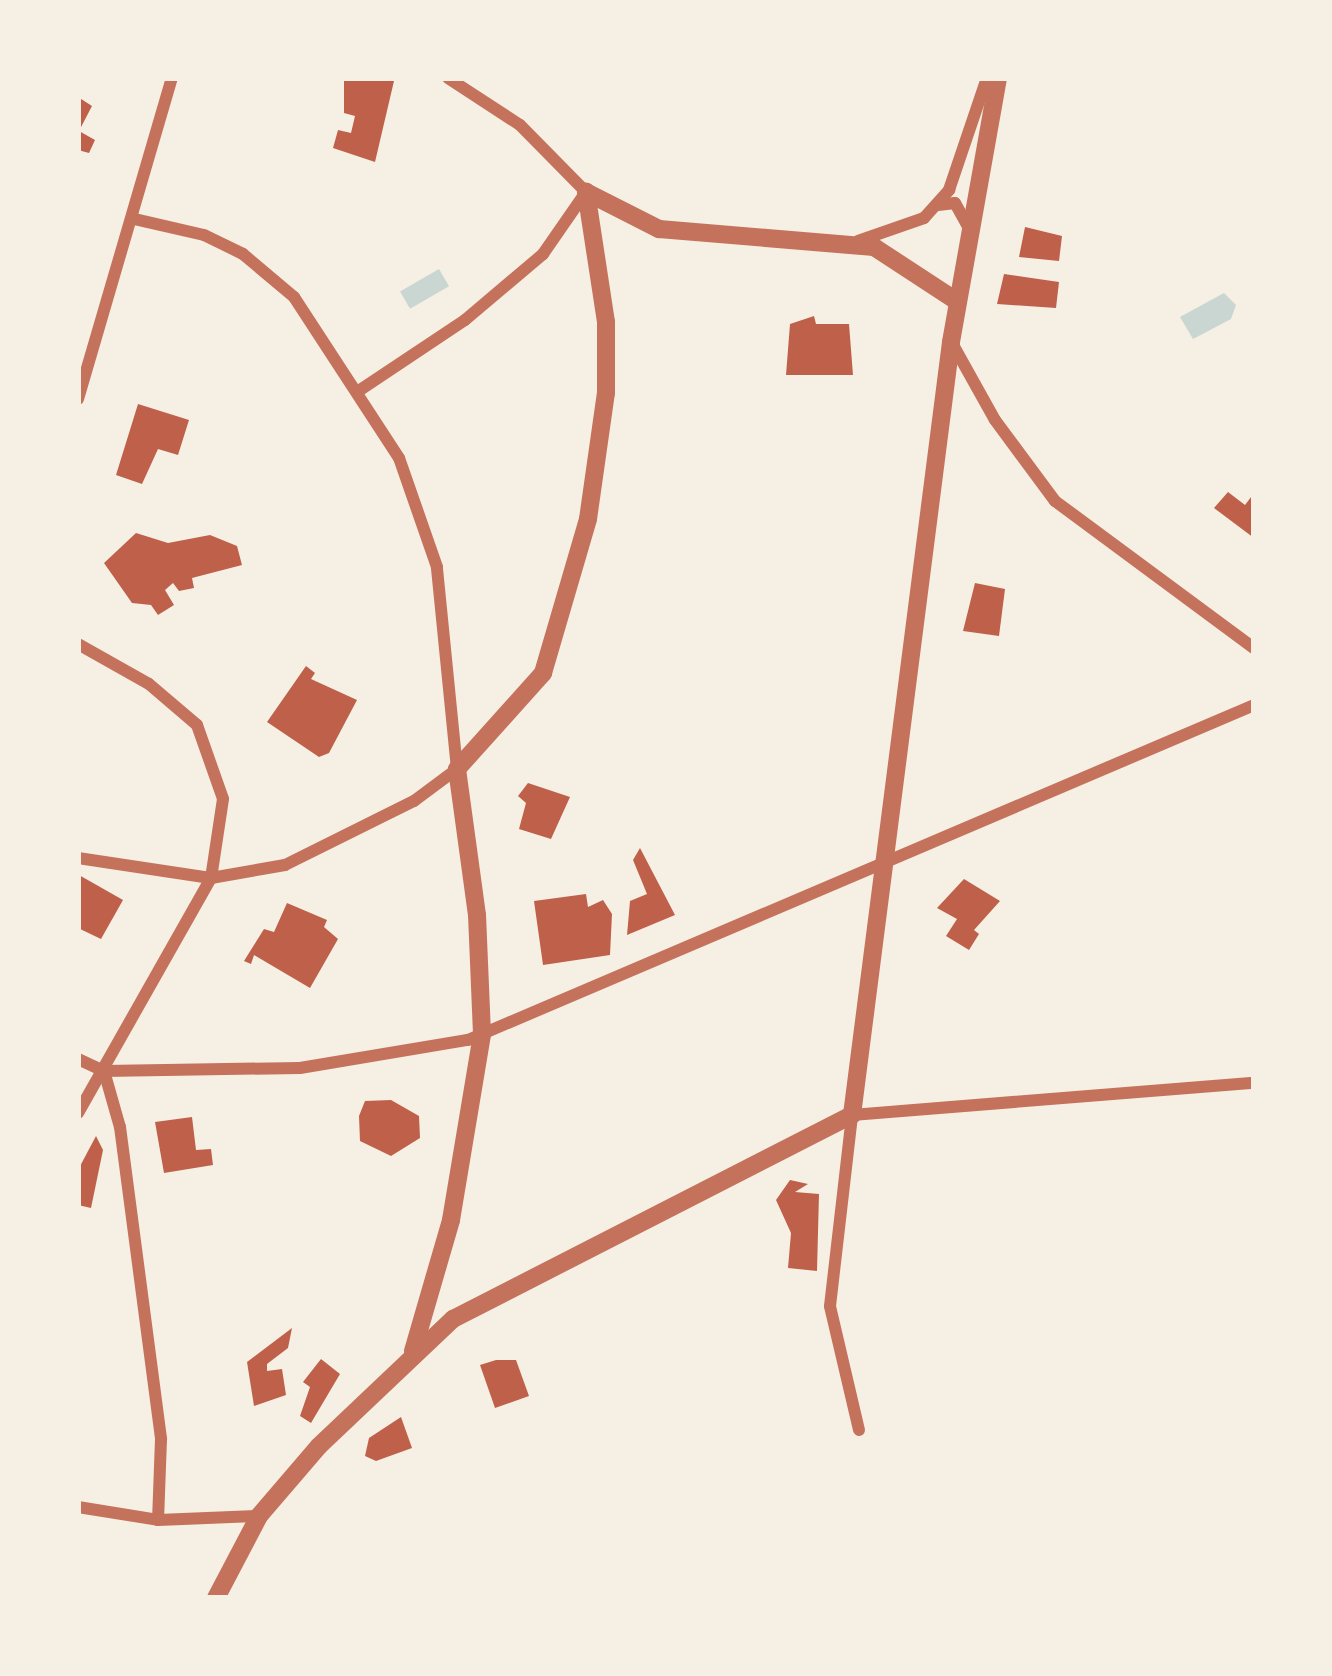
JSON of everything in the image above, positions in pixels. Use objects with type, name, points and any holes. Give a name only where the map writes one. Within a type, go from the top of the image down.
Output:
[{"type":"street","points":[[78,399],[172,78]]},
{"type":"street","points":[[448,78],[520,124],[586,192],[659,229],[874,247],[958,302]]},
{"type":"street","points":[[845,244],[907,227],[937,205],[958,173],[987,78]]},
{"type":"street","points":[[860,1430],[830,1306],[882,859],[952,343],[998,78]]},
{"type":"street","points":[[357,392],[465,320],[543,254],[586,192]]},
{"type":"street","points":[[78,858],[211,878],[285,866],[414,801],[457,769],[543,673],[588,519],[606,393],[606,322],[586,192]]},
{"type":"street","points":[[937,205],[955,203],[970,233]]},
{"type":"street","points":[[134,219],[204,235],[243,254],[294,297],[399,458],[437,567],[477,915],[482,1034],[451,1220],[413,1351]]},
{"type":"street","points":[[952,343],[995,420],[1055,501],[1254,648]]},
{"type":"street","points":[[78,644],[149,685],[196,725],[223,799],[211,878],[78,1113]]},
{"type":"street","points":[[78,1059],[104,1070],[300,1068],[482,1034],[882,859],[1254,705]]},
{"type":"street","points":[[104,1070],[120,1127],[161,1438],[158,1520]]},
{"type":"street","points":[[216,1598],[259,1516],[413,1351],[507,1289],[852,1114],[1254,1083]]},
{"type":"street","points":[[78,1507],[158,1520],[259,1516]]},
{"type":"shaded area","points":[[439,269],[449,286],[410,309],[400,292]]},
{"type":"shaded area","points":[[1224,293],[1236,305],[1231,319],[1193,339],[1180,317]]},
{"type":"building","points":[[344,78],[394,81],[375,162],[333,148],[338,130],[351,133],[355,116],[344,113]]},
{"type":"building","points":[[78,97],[92,106],[79,131],[95,140],[89,153],[78,150]]},
{"type":"building","points":[[1025,227],[1062,236],[1059,261],[1019,257]]},
{"type":"building","points":[[1004,274],[1059,282],[1056,308],[997,304]]},
{"type":"building","points":[[814,316],[816,324],[849,324],[853,375],[786,375],[790,324]]},
{"type":"building","points":[[138,404],[189,420],[178,455],[158,449],[142,484],[116,475]]},
{"type":"building","points":[[1228,492],[1245,505],[1254,493],[1254,538],[1214,508]]},
{"type":"building","points":[[136,533],[168,543],[210,535],[237,546],[242,565],[192,578],[194,588],[179,591],[173,583],[165,590],[174,605],[158,615],[151,605],[132,603],[104,563]]},
{"type":"building","points":[[975,583],[1005,589],[999,636],[963,631]]},
{"type":"building","points":[[306,666],[315,673],[311,679],[357,700],[329,753],[319,757],[267,722]]},
{"type":"building","points":[[528,783],[570,797],[551,839],[519,829],[526,803],[518,796]]},
{"type":"building","points":[[640,848],[675,915],[627,935],[630,901],[647,894],[633,860]]},
{"type":"building","points":[[79,875],[123,900],[101,939],[78,928]]},
{"type":"building","points":[[964,879],[1000,901],[974,930],[979,934],[969,950],[946,936],[957,919],[937,908]]},
{"type":"building","points":[[586,894],[588,907],[603,900],[612,914],[610,955],[543,965],[534,901]]},
{"type":"building","points":[[287,903],[327,920],[324,927],[338,939],[310,988],[254,955],[251,964],[244,961],[264,929],[274,932]]},
{"type":"building","points":[[391,1100],[419,1116],[420,1138],[391,1156],[360,1141],[359,1116],[365,1101]]},
{"type":"building","points":[[192,1117],[196,1150],[211,1149],[213,1165],[164,1173],[155,1122]]},
{"type":"building","points":[[96,1136],[103,1150],[91,1208],[78,1205],[78,1170]]},
{"type":"building","points":[[790,1180],[808,1184],[795,1192],[819,1194],[817,1271],[788,1268],[791,1233],[776,1200]]},
{"type":"building","points":[[292,1328],[288,1348],[267,1364],[267,1371],[282,1369],[286,1395],[254,1406],[247,1362]]},
{"type":"building","points":[[321,1359],[340,1374],[311,1423],[300,1416],[310,1387],[303,1382]]},
{"type":"building","points":[[516,1360],[529,1396],[495,1408],[480,1365]]},
{"type":"building","points":[[401,1417],[412,1448],[376,1461],[365,1456],[369,1438]]}]
